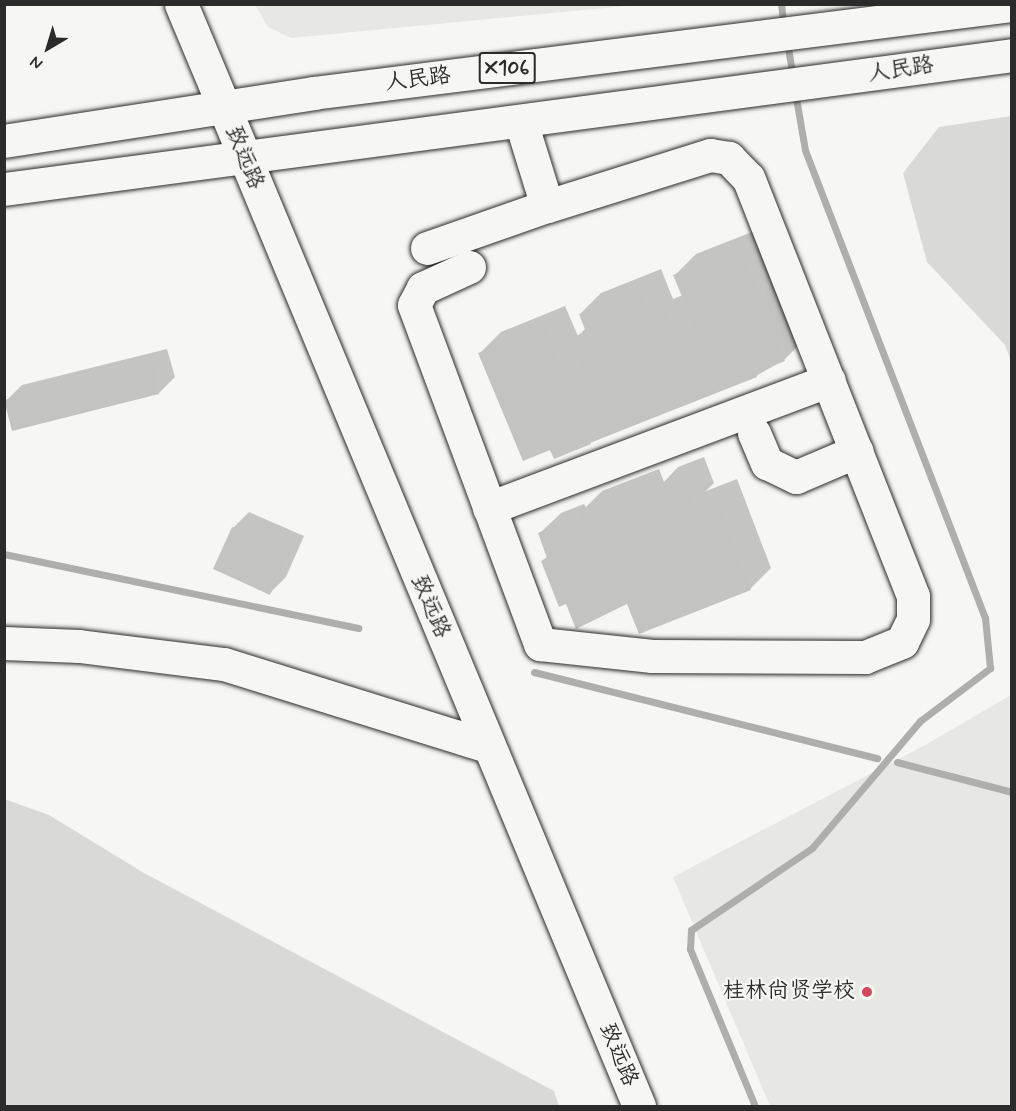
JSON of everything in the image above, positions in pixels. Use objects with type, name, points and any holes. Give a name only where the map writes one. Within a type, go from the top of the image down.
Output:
[{"type":"main road","name":"致远路","points":[[181,4],[639,1107]]},
{"type":"main road","name":"人民路","points":[[4,141],[224,107],[1011,5]]},
{"type":"main road","name":"人民路","points":[[4,189],[1011,55]]},
{"type":"main road","points":[[521,122],[547,206]]},
{"type":"main road","points":[[427,248],[681,162],[715,155],[729,158],[748,178],[857,451],[914,604],[911,626],[902,642],[865,657],[652,656],[540,644],[414,305],[423,288],[469,267]]},
{"type":"main road","points":[[489,508],[829,380]]},
{"type":"main road","points":[[754,433],[767,463],[796,477],[857,451]]},
{"type":"main road","points":[[4,643],[79,646],[224,664],[488,746]]},
{"type":"shaded area","points":[[255,5],[637,5],[291,38],[268,27]]},
{"type":"shaded area","points":[[1012,116],[1011,361],[1005,345],[927,262],[903,173],[939,127]]},
{"type":"shaded area","name":"桂林尚贤学校","points":[[1011,695],[1011,1106],[770,1106],[673,877],[927,744]]},
{"type":"shaded area","points":[[4,799],[49,815],[144,873],[554,1091],[559,1106],[5,1106]]},
{"type":"building","points":[[741,248],[761,297],[774,292],[792,335],[777,341],[785,361],[756,373],[757,377],[592,442],[585,429],[591,444],[554,459],[550,450],[523,461],[478,353],[544,326],[564,374],[582,367],[573,344],[578,342],[576,336],[586,332],[579,314],[640,289],[652,319],[666,313],[674,333],[694,325],[673,275]]},
{"type":"building","points":[[152,364],[159,394],[12,431],[4,400]]},
{"type":"building","points":[[683,477],[694,505],[688,510],[716,499],[751,590],[639,634],[627,604],[576,629],[566,604],[559,607],[541,561],[547,558],[538,533],[563,524],[566,530],[584,524],[579,512],[637,489],[642,502],[659,495],[655,488]]},
{"type":"building","points":[[232,527],[289,552],[270,595],[213,569]]},
{"type":"waterway","points":[[781,4],[783,20]]},
{"type":"waterway","points":[[788,47],[792,71]]},
{"type":"waterway","points":[[755,1106],[690,949],[691,930],[812,848],[920,721],[990,668],[985,618],[805,150],[796,98]]},
{"type":"waterway","points":[[4,554],[358,628]]},
{"type":"waterway","points":[[534,672],[877,758]]},
{"type":"waterway","points":[[897,762],[1012,792]]},
{"type":"place","name":"桂林尚贤学校","points":[[867,992]]}]
